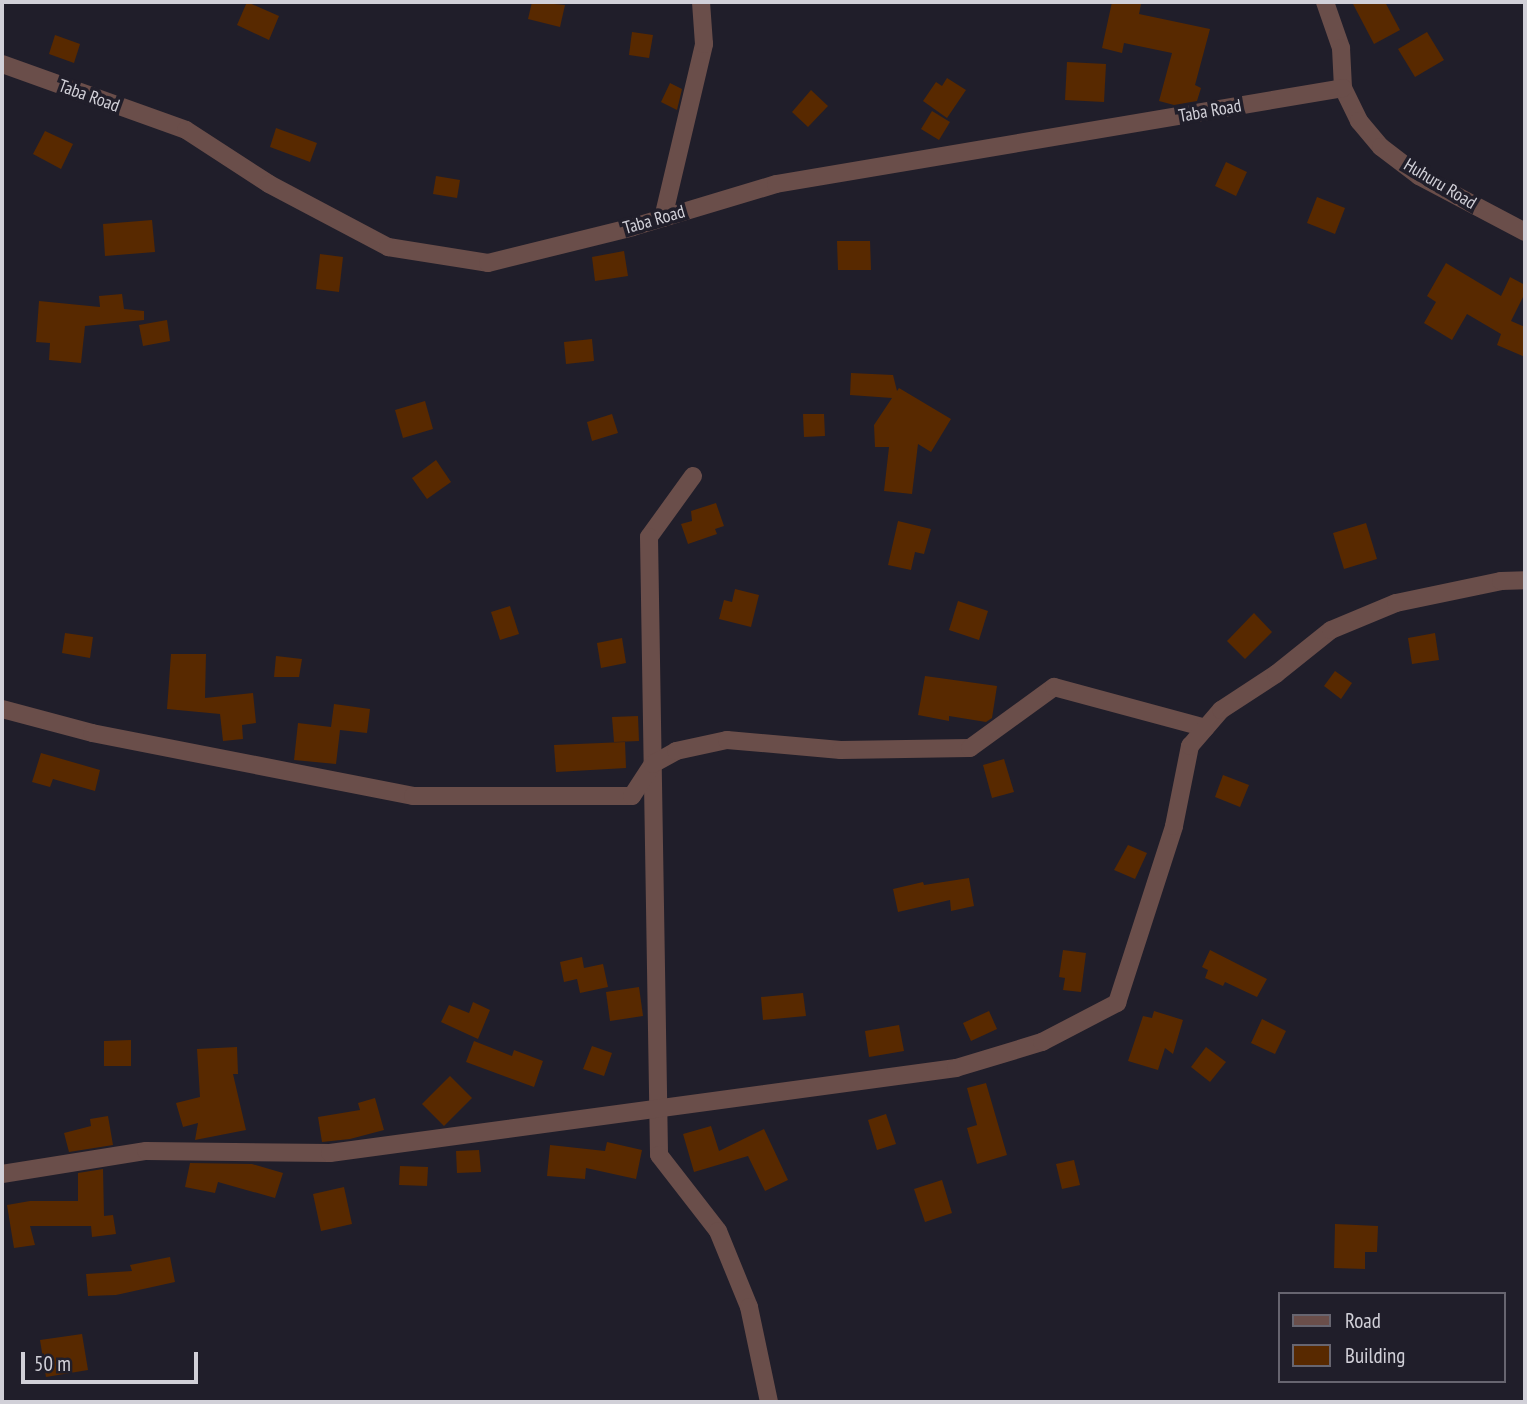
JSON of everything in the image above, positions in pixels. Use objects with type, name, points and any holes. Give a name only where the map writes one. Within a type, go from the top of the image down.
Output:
[{"type":"street","points":[[663,218],[704,44],[701,2]]},
{"type":"street","points":[[1325,2],[1342,48],[1343,88]]},
{"type":"street","name":"Taba Road","points":[[2,64],[186,130],[269,184],[388,247],[488,263],[663,218],[776,184],[1343,88]]},
{"type":"street","name":"Huhuru Road","points":[[1343,88],[1359,121],[1381,146],[1419,176],[1525,232]]},
{"type":"street","points":[[693,476],[649,537],[659,1155],[718,1231],[749,1307],[769,1402]]},
{"type":"street","points":[[2,1174],[146,1151],[330,1153],[956,1068],[1042,1042],[1117,1003],[1174,825],[1190,746],[1221,710],[1276,674],[1331,630],[1396,603],[1501,581],[1525,580]]},
{"type":"street","points":[[2,709],[92,733],[413,796],[632,796],[653,764],[676,751],[727,740],[841,750],[970,748],[1054,687],[1206,727]]},
{"type":"building","points":[[247,2],[279,16],[269,40],[237,25]]},
{"type":"building","points":[[532,2],[565,5],[560,27],[528,19]]},
{"type":"building","points":[[1112,2],[1141,4],[1139,14],[1210,29],[1195,85],[1201,88],[1197,101],[1174,105],[1159,101],[1172,53],[1124,43],[1122,53],[1102,48]]},
{"type":"building","points":[[1352,2],[1385,2],[1400,30],[1374,44]]},
{"type":"building","points":[[632,32],[653,35],[649,58],[629,55]]},
{"type":"building","points":[[1427,32],[1444,60],[1415,77],[1398,49]]},
{"type":"building","points":[[55,35],[80,44],[74,63],[49,54]]},
{"type":"building","points":[[1067,62],[1106,64],[1104,102],[1065,100]]},
{"type":"building","points":[[947,78],[966,90],[947,118],[923,101],[936,82],[942,86]]},
{"type":"building","points":[[670,83],[682,89],[677,110],[661,102]]},
{"type":"building","points":[[811,90],[828,106],[808,127],[792,112]]},
{"type":"building","points":[[932,111],[950,122],[939,140],[921,129]]},
{"type":"building","points":[[276,128],[317,143],[310,162],[270,147]]},
{"type":"building","points":[[45,131],[73,144],[61,169],[33,154]]},
{"type":"building","points":[[1226,162],[1247,172],[1236,196],[1215,186]]},
{"type":"building","points":[[436,176],[460,180],[457,198],[433,194]]},
{"type":"building","points":[[1317,197],[1345,208],[1335,234],[1307,223]]},
{"type":"building","points":[[152,220],[155,252],[105,256],[103,224]]},
{"type":"building","points":[[837,241],[870,241],[871,270],[838,270]]},
{"type":"building","points":[[624,251],[628,276],[595,281],[592,257]]},
{"type":"building","points":[[320,254],[343,257],[339,292],[316,289]]},
{"type":"building","points":[[1446,263],[1501,296],[1510,277],[1525,285],[1525,293],[1511,321],[1525,327],[1525,357],[1497,345],[1501,334],[1467,314],[1452,340],[1424,323],[1436,302],[1427,296]]},
{"type":"building","points":[[122,294],[124,309],[144,311],[144,320],[85,326],[81,363],[49,360],[50,343],[36,342],[39,301],[100,307],[99,296]]},
{"type":"building","points":[[167,320],[170,341],[143,346],[139,325]]},
{"type":"building","points":[[592,339],[594,361],[566,364],[564,342]]},
{"type":"building","points":[[851,373],[893,375],[897,391],[899,388],[951,419],[931,452],[918,444],[912,494],[884,491],[889,447],[875,447],[874,425],[892,398],[850,395]]},
{"type":"building","points":[[425,401],[433,429],[403,438],[395,410]]},
{"type":"building","points":[[612,414],[618,433],[592,441],[587,422]]},
{"type":"building","points":[[803,414],[824,414],[825,436],[804,437]]},
{"type":"building","points":[[436,460],[451,482],[427,499],[412,478]]},
{"type":"building","points":[[716,503],[724,526],[715,529],[717,534],[688,544],[681,524],[692,521],[691,511]]},
{"type":"building","points":[[898,521],[931,529],[924,554],[915,552],[911,570],[888,565]]},
{"type":"building","points":[[1366,523],[1377,559],[1344,569],[1333,533]]},
{"type":"building","points":[[735,589],[759,595],[751,627],[719,619],[724,600],[732,602]]},
{"type":"building","points":[[958,601],[988,611],[979,640],[949,630]]},
{"type":"building","points":[[510,606],[519,634],[500,640],[491,612]]},
{"type":"building","points":[[1254,613],[1272,632],[1245,659],[1227,641]]},
{"type":"building","points":[[65,633],[93,637],[90,658],[62,653]]},
{"type":"building","points":[[1435,633],[1439,660],[1412,664],[1408,638]]},
{"type":"building","points":[[622,638],[626,663],[601,668],[597,643]]},
{"type":"building","points":[[171,654],[206,654],[205,698],[253,693],[256,723],[242,725],[243,739],[223,741],[220,714],[167,709]]},
{"type":"building","points":[[276,656],[302,659],[299,677],[274,677]]},
{"type":"building","points":[[1335,671],[1352,683],[1341,699],[1324,686]]},
{"type":"building","points":[[925,676],[997,686],[992,718],[986,722],[949,716],[949,721],[918,715]]},
{"type":"building","points":[[334,704],[370,709],[367,733],[340,730],[336,764],[294,760],[298,723],[331,727]]},
{"type":"building","points":[[638,716],[639,741],[614,742],[612,717]]},
{"type":"building","points":[[625,742],[626,768],[556,772],[554,745]]},
{"type":"building","points":[[41,753],[100,770],[95,791],[53,779],[50,787],[32,782]]},
{"type":"building","points":[[1004,759],[1014,792],[992,798],[983,765]]},
{"type":"building","points":[[1223,775],[1249,785],[1240,807],[1215,797]]},
{"type":"building","points":[[1128,845],[1147,853],[1135,879],[1114,870]]},
{"type":"building","points":[[969,878],[974,906],[951,911],[950,900],[898,912],[893,889],[923,882],[924,885]]},
{"type":"building","points":[[1063,950],[1086,953],[1081,992],[1063,990],[1065,978],[1059,977]]},
{"type":"building","points":[[1210,950],[1267,979],[1257,997],[1225,982],[1223,986],[1205,978],[1208,970],[1202,967]]},
{"type":"building","points":[[582,957],[584,968],[603,964],[608,987],[580,993],[577,979],[564,982],[560,962]]},
{"type":"building","points":[[639,987],[643,1016],[610,1021],[606,992]]},
{"type":"building","points":[[803,993],[806,1016],[763,1020],[761,997]]},
{"type":"building","points":[[473,1002],[490,1010],[478,1039],[441,1022],[449,1005],[469,1013]]},
{"type":"building","points":[[989,1011],[997,1029],[971,1041],[963,1023]]},
{"type":"building","points":[[1154,1011],[1183,1020],[1173,1054],[1165,1048],[1158,1070],[1128,1061],[1143,1016],[1152,1018]]},
{"type":"building","points":[[1262,1019],[1286,1031],[1275,1054],[1251,1043]]},
{"type":"building","points":[[899,1025],[904,1051],[869,1057],[865,1031]]},
{"type":"building","points":[[131,1040],[131,1066],[104,1066],[104,1041]]},
{"type":"building","points":[[474,1041],[512,1056],[514,1050],[543,1061],[534,1087],[466,1062]]},
{"type":"building","points":[[592,1046],[612,1053],[604,1076],[583,1069]]},
{"type":"building","points":[[237,1047],[238,1074],[233,1074],[246,1130],[195,1140],[198,1123],[183,1127],[176,1103],[200,1097],[197,1049]]},
{"type":"building","points":[[1206,1047],[1226,1062],[1210,1082],[1191,1067]]},
{"type":"building","points":[[450,1076],[472,1098],[444,1126],[422,1104]]},
{"type":"building","points":[[986,1083],[1007,1155],[977,1164],[967,1128],[977,1125],[967,1088]]},
{"type":"building","points":[[375,1098],[384,1130],[350,1139],[322,1142],[318,1117],[360,1110],[358,1103]]},
{"type":"building","points":[[886,1114],[896,1144],[877,1150],[868,1120]]},
{"type":"building","points":[[108,1116],[113,1145],[69,1152],[64,1133],[91,1126],[90,1119]]},
{"type":"building","points":[[711,1126],[719,1151],[764,1129],[788,1180],[765,1191],[748,1156],[694,1172],[683,1134]]},
{"type":"building","points":[[607,1142],[642,1150],[636,1179],[586,1168],[585,1179],[547,1176],[550,1145],[605,1151]]},
{"type":"building","points":[[479,1150],[481,1172],[457,1173],[456,1151]]},
{"type":"building","points":[[1074,1160],[1080,1185],[1062,1189],[1056,1164]]},
{"type":"building","points":[[190,1163],[252,1164],[283,1173],[275,1198],[218,1182],[215,1193],[185,1187]]},
{"type":"building","points":[[400,1166],[428,1167],[427,1186],[399,1185]]},
{"type":"building","points":[[103,1169],[104,1216],[113,1215],[116,1234],[92,1237],[91,1226],[30,1226],[35,1245],[14,1248],[7,1205],[30,1201],[78,1201],[78,1173]]},
{"type":"building","points":[[942,1180],[952,1213],[925,1222],[914,1189]]},
{"type":"building","points":[[344,1187],[352,1224],[321,1231],[313,1194]]},
{"type":"building","points":[[1335,1224],[1378,1226],[1377,1252],[1365,1252],[1365,1269],[1334,1268]]},
{"type":"building","points":[[170,1257],[175,1282],[116,1295],[88,1296],[86,1274],[132,1271],[130,1265]]},
{"type":"building","points":[[82,1334],[88,1370],[46,1377],[40,1340]]}]
